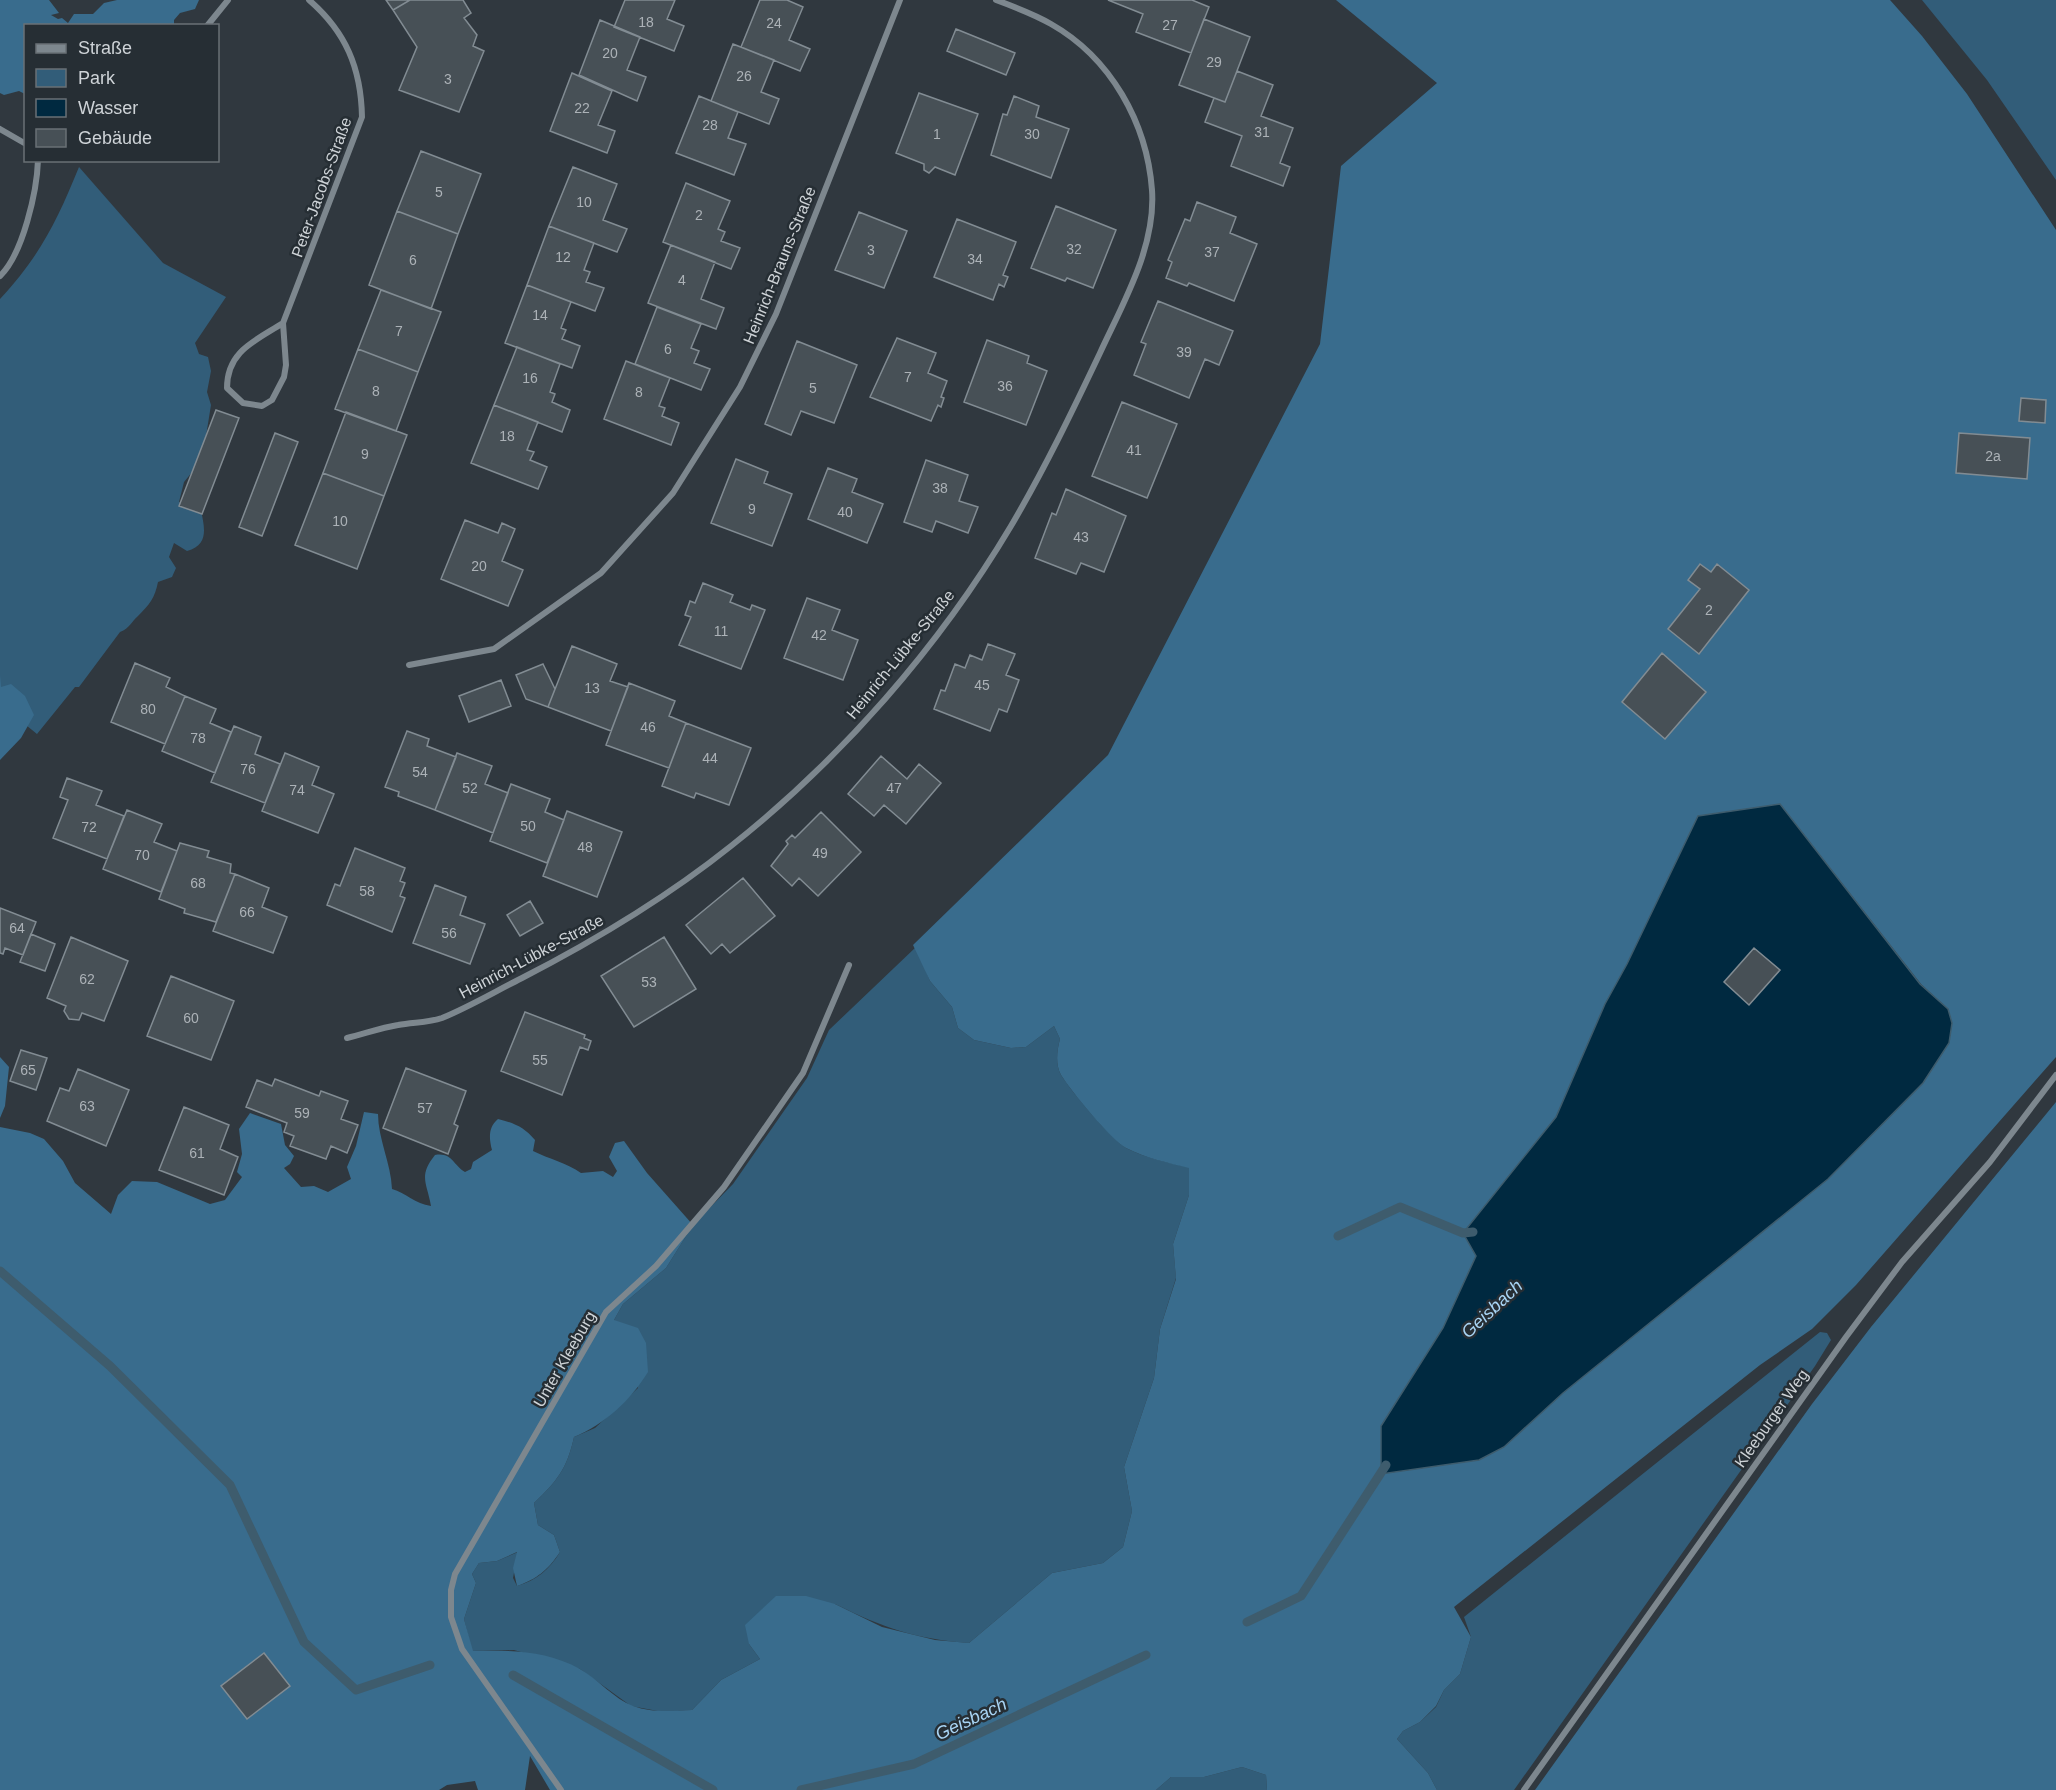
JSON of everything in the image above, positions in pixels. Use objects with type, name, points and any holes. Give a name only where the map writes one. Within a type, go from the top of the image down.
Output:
[{"type":"street","points":[[209,24],[228,0]]},
{"type":"street","name":"Peter-Jacobs-Straße","points":[[283,323],[234,358],[227,378],[227,388],[243,403],[262,406],[272,400],[279,387],[286,365],[283,323],[362,117],[361,93],[352,54],[334,25],[309,0]]},
{"type":"street","name":"Heinrich-Brauns-Straße","points":[[409,665],[494,649],[601,573],[673,494],[740,387],[776,314],[900,0]]},
{"type":"street","name":"Heinrich-Lübke-Straße","points":[[347,1038],[400,1024],[438,1020],[601,936],[710,862],[800,785],[840,747],[948,621],[1010,528],[1060,437],[1134,280],[1146,237],[1152,192],[1138,128],[1123,94],[1114,81],[1090,52],[1053,25],[996,0]]},
{"type":"street","points":[[0,129],[24,143]]},
{"type":"street","points":[[0,276],[23,235],[37,187],[38,162]]},
{"type":"street","name":"Unter Kleeburg","points":[[561,1790],[462,1649],[451,1617],[451,1590],[455,1574],[606,1312],[656,1266],[724,1187],[803,1073],[849,965]]},
{"type":"street","name":"Kleeburger Weg","points":[[1524,1790],[1846,1336],[1902,1262],[1990,1162],[2056,1075]]},
{"type":"green space","points":[[1922,0],[2056,0],[2056,180],[1987,80]]},
{"type":"green space","points":[[79,167],[163,263],[226,297],[195,343],[199,354],[208,357],[211,371],[207,392],[211,405],[206,436],[193,471],[184,482],[179,502],[201,510],[204,528],[202,540],[187,551],[174,543],[169,557],[176,568],[172,577],[158,582],[148,605],[128,627],[120,632],[79,687],[75,687],[37,734],[0,704],[0,299],[37,253],[63,204]]},
{"type":"green space","points":[[916,947],[930,981],[952,1007],[958,1028],[974,1040],[1011,1048],[1026,1047],[1054,1026],[1060,1039],[1057,1057],[1061,1075],[1111,1135],[1134,1152],[1189,1167],[1189,1195],[1173,1244],[1176,1278],[1160,1329],[1154,1378],[1124,1467],[1132,1511],[1123,1547],[1103,1563],[1052,1573],[969,1643],[932,1639],[900,1631],[835,1604],[749,1644],[760,1659],[721,1680],[692,1710],[663,1712],[631,1706],[580,1669],[514,1650],[472,1651],[464,1619],[476,1583],[472,1574],[479,1563],[497,1561],[518,1552],[513,1578],[517,1586],[542,1574],[551,1564],[560,1552],[554,1535],[538,1525],[534,1503],[560,1474],[568,1458],[574,1437],[595,1428],[638,1388],[614,1320],[623,1304],[666,1268],[693,1225],[733,1184],[807,1078],[829,1030]]},
{"type":"green space","points":[[1820,1332],[1827,1333],[1831,1340],[1815,1366],[1514,1790],[1437,1790],[1428,1773],[1397,1739],[1403,1731],[1420,1722],[1436,1707],[1444,1690],[1460,1674],[1471,1637],[1464,1617]]},
{"type":"green space","points":[[1242,1767],[1266,1775],[1267,1790],[1156,1790],[1171,1777],[1204,1777]]},
{"type":"shaded area","points":[[0,0],[49,0],[59,13],[51,15],[58,19],[62,18],[68,23],[74,14],[93,14],[104,3],[117,0],[199,0],[195,9],[180,13],[174,20],[174,24],[24,24],[24,94],[19,91],[4,95],[0,93]]},
{"type":"shaded area","points":[[1336,0],[1890,0],[1922,36],[1967,94],[2056,230],[2056,1057],[1856,1285],[1812,1329],[1760,1365],[1454,1607],[1471,1637],[1460,1674],[1444,1690],[1436,1706],[1420,1722],[1403,1731],[1397,1739],[1428,1773],[1437,1790],[1267,1790],[1266,1775],[1242,1767],[1204,1777],[1171,1777],[1156,1790],[550,1790],[530,1756],[525,1790],[478,1790],[475,1781],[447,1785],[439,1790],[0,1790],[0,1127],[30,1133],[44,1139],[63,1161],[75,1183],[111,1214],[118,1195],[132,1181],[157,1182],[210,1204],[225,1200],[242,1177],[237,1172],[242,1154],[239,1129],[250,1113],[281,1124],[285,1145],[294,1156],[290,1164],[284,1168],[301,1187],[314,1186],[328,1192],[351,1179],[347,1167],[356,1146],[364,1112],[378,1114],[392,1189],[431,1206],[425,1174],[435,1155],[449,1157],[465,1172],[471,1169],[473,1162],[492,1150],[490,1133],[498,1119],[514,1124],[527,1132],[535,1140],[533,1151],[581,1173],[603,1171],[613,1177],[617,1171],[609,1157],[615,1143],[624,1141],[647,1173],[693,1225],[666,1268],[623,1304],[614,1320],[638,1328],[646,1343],[648,1372],[633,1393],[616,1410],[596,1425],[574,1437],[568,1458],[560,1474],[534,1503],[538,1525],[554,1535],[560,1552],[541,1573],[517,1586],[513,1568],[517,1552],[497,1561],[479,1563],[472,1574],[476,1583],[464,1619],[473,1651],[528,1652],[554,1658],[580,1669],[619,1699],[633,1706],[655,1711],[692,1710],[721,1680],[760,1659],[749,1644],[745,1625],[776,1596],[806,1596],[835,1604],[882,1627],[935,1640],[969,1643],[1052,1573],[1103,1563],[1123,1547],[1132,1511],[1124,1467],[1154,1378],[1160,1329],[1176,1279],[1173,1244],[1189,1195],[1189,1168],[1126,1148],[1101,1126],[1061,1075],[1057,1057],[1060,1039],[1054,1026],[1026,1047],[1011,1048],[974,1040],[958,1028],[952,1007],[930,981],[913,945],[1108,755],[1320,344],[1341,166],[1437,83]],"holes":[[[1780,804],[1921,984],[1948,1009],[1952,1023],[1949,1043],[1923,1083],[1828,1179],[1563,1393],[1504,1447],[1443,1328],[1476,1256],[1463,1233],[1556,1117],[1605,1004],[1627,964]]]},
{"type":"shaded area","points":[[0,675],[1,687],[11,684],[25,696],[34,715],[21,738],[0,760]]},
{"type":"shaded area","points":[[0,1057],[9,1067],[5,1106],[0,1118]]},
{"type":"shaded area","points":[[2056,1102],[2056,1790],[1535,1790],[1812,1404],[1871,1327]]},
{"type":"water","points":[[1780,804],[1920,984],[1948,1009],[1952,1023],[1949,1043],[1923,1083],[1828,1179],[1563,1393],[1504,1447],[1479,1460],[1381,1474],[1381,1426],[1443,1328],[1476,1256],[1463,1233],[1556,1117],[1605,1004],[1627,964],[1698,816]]},
{"type":"building","points":[[386,0],[410,0],[393,10]]},
{"type":"building","points":[[410,0],[463,0],[471,13],[464,18],[477,35],[473,46],[484,51],[459,112],[399,90],[417,47],[393,10]]},
{"type":"building","points":[[625,0],[675,0],[667,19],[684,26],[674,51],[614,27]]},
{"type":"building","points":[[760,0],[787,0],[803,7],[789,40],[810,49],[800,71],[741,47]]},
{"type":"building","points":[[1108,0],[1192,0],[1209,7],[1191,53],[1136,32],[1143,14]]},
{"type":"building","points":[[1204,19],[1250,37],[1225,102],[1179,85]]},
{"type":"building","points":[[600,20],[640,37],[627,70],[646,77],[637,101],[579,75]]},
{"type":"building","points":[[956,29],[1015,53],[1006,75],[947,51]]},
{"type":"building","points":[[733,44],[774,60],[761,92],[779,99],[769,124],[711,101]]},
{"type":"building","points":[[1237,71],[1273,85],[1261,116],[1293,128],[1280,163],[1290,167],[1283,186],[1231,166],[1242,136],[1205,122],[1214,98],[1225,102]]},
{"type":"building","points":[[572,73],[612,91],[598,125],[615,131],[607,153],[550,131]]},
{"type":"building","points":[[919,93],[978,114],[955,175],[935,167],[929,173],[924,170],[924,164],[896,153]]},
{"type":"building","points":[[699,96],[738,112],[728,138],[746,144],[734,175],[676,153]]},
{"type":"building","points":[[1014,96],[1039,106],[1036,117],[1069,129],[1051,178],[991,155],[1003,114],[1007,115]]},
{"type":"building","points":[[421,151],[481,174],[458,234],[397,211]]},
{"type":"building","points":[[573,167],[617,184],[603,220],[627,229],[617,252],[549,226]]},
{"type":"building","points":[[686,183],[730,201],[718,229],[725,232],[721,241],[740,248],[731,269],[663,242]]},
{"type":"building","points":[[1197,202],[1236,217],[1230,233],[1257,244],[1234,301],[1189,283],[1187,286],[1166,278],[1172,262],[1168,260],[1185,219],[1190,221]]},
{"type":"building","points":[[1056,206],[1116,230],[1093,288],[1067,278],[1065,281],[1031,268]]},
{"type":"building","points":[[397,211],[458,234],[431,309],[369,285]]},
{"type":"building","points":[[859,212],[907,231],[884,288],[835,270]]},
{"type":"building","points":[[957,219],[1016,242],[1003,275],[1008,277],[1004,287],[999,284],[993,300],[934,277]]},
{"type":"building","points":[[549,226],[594,243],[584,270],[590,272],[586,282],[604,288],[595,311],[527,285]]},
{"type":"building","points":[[671,245],[715,262],[701,299],[724,308],[716,329],[648,303]]},
{"type":"building","points":[[527,285],[571,302],[561,328],[566,330],[562,339],[580,346],[572,368],[505,343]]},
{"type":"building","points":[[381,290],[441,312],[418,372],[358,349]]},
{"type":"building","points":[[1158,301],[1233,331],[1219,365],[1205,359],[1189,398],[1134,375],[1146,344],[1141,342]]},
{"type":"building","points":[[657,307],[701,324],[691,348],[699,351],[694,363],[710,369],[701,390],[635,364]]},
{"type":"building","points":[[897,338],[936,353],[928,373],[947,381],[941,397],[944,398],[941,407],[938,405],[931,421],[870,397]]},
{"type":"building","points":[[987,340],[1029,356],[1027,363],[1047,371],[1026,425],[964,402]]},
{"type":"building","points":[[797,341],[857,365],[834,423],[801,411],[791,435],[765,424]]},
{"type":"building","points":[[517,347],[560,364],[550,392],[555,394],[552,402],[570,410],[562,432],[494,405]]},
{"type":"building","points":[[358,349],[418,372],[396,431],[335,409]]},
{"type":"building","points":[[626,361],[670,378],[659,406],[665,408],[662,416],[679,423],[671,445],[604,419]]},
{"type":"building","points":[[2021,398],[2046,400],[2045,423],[2019,421]]},
{"type":"building","points":[[1122,402],[1177,424],[1147,498],[1092,476]]},
{"type":"building","points":[[494,405],[538,422],[527,450],[534,452],[530,460],[547,467],[538,489],[471,463]]},
{"type":"building","points":[[216,410],[239,418],[202,514],[179,506]]},
{"type":"building","points":[[346,412],[407,435],[384,496],[323,473]]},
{"type":"building","points":[[275,433],[298,442],[262,536],[239,527]]},
{"type":"building","points":[[1959,433],[2030,438],[2027,479],[1956,473]]},
{"type":"building","points":[[736,459],[768,472],[764,483],[792,494],[772,546],[711,523]]},
{"type":"building","points":[[926,460],[968,475],[959,501],[978,507],[968,533],[936,521],[932,532],[904,522]]},
{"type":"building","points":[[828,468],[857,479],[852,492],[883,504],[867,543],[808,519]]},
{"type":"building","points":[[323,473],[384,496],[357,569],[295,545]]},
{"type":"building","points":[[1066,489],[1126,516],[1104,572],[1081,563],[1076,574],[1035,558],[1052,513],[1056,515]]},
{"type":"building","points":[[465,520],[498,533],[502,523],[515,529],[502,561],[523,570],[508,606],[441,579]]},
{"type":"building","points":[[1700,564],[1711,572],[1717,564],[1749,590],[1699,654],[1668,629],[1700,589],[1688,580]]},
{"type":"building","points":[[703,583],[733,595],[730,602],[750,610],[752,605],[765,610],[741,669],[679,645],[691,617],[685,615],[690,601],[695,603]]},
{"type":"building","points":[[807,598],[840,610],[832,630],[858,640],[843,680],[784,658]]},
{"type":"building","points":[[988,644],[1015,654],[1006,675],[1019,680],[1007,712],[999,709],[990,731],[934,709],[941,690],[945,691],[955,664],[965,668],[970,655],[982,660]]},
{"type":"building","points":[[572,646],[617,664],[610,681],[628,687],[611,731],[548,707]]},
{"type":"building","points":[[1662,653],[1706,692],[1665,739],[1622,702]]},
{"type":"building","points":[[135,663],[170,678],[166,687],[185,696],[165,744],[111,722]]},
{"type":"building","points":[[543,664],[555,689],[548,707],[526,699],[516,675]]},
{"type":"building","points":[[501,680],[511,706],[469,722],[459,696]]},
{"type":"building","points":[[629,683],[675,701],[669,716],[686,723],[669,768],[606,745]]},
{"type":"building","points":[[185,696],[216,709],[210,723],[231,732],[215,773],[162,751]]},
{"type":"building","points":[[686,723],[751,748],[729,805],[696,793],[694,798],[662,786]]},
{"type":"building","points":[[234,726],[261,737],[255,754],[280,764],[265,803],[211,782]]},
{"type":"building","points":[[407,731],[429,739],[427,746],[456,757],[435,810],[398,796],[399,792],[385,787]]},
{"type":"building","points":[[285,753],[319,767],[312,785],[334,794],[318,833],[262,811]]},
{"type":"building","points":[[457,753],[492,766],[485,784],[508,793],[493,833],[435,810]]},
{"type":"building","points":[[881,756],[907,779],[919,764],[941,783],[906,824],[884,805],[874,816],[848,794]]},
{"type":"building","points":[[67,778],[102,791],[96,805],[124,816],[107,859],[53,838],[68,800],[60,797]]},
{"type":"building","points":[[511,784],[550,799],[545,812],[564,820],[547,863],[490,841]]},
{"type":"building","points":[[127,810],[162,824],[154,842],[177,851],[161,892],[103,869]]},
{"type":"building","points":[[567,811],[622,832],[597,897],[543,876]]},
{"type":"building","points":[[821,812],[861,852],[818,896],[799,878],[792,886],[771,866],[788,844],[786,841],[792,835],[795,838]]},
{"type":"building","points":[[180,843],[209,851],[207,857],[231,864],[230,873],[235,874],[216,922],[184,913],[185,909],[159,899]]},
{"type":"building","points":[[355,848],[405,868],[400,881],[405,883],[400,896],[405,898],[392,932],[327,905],[335,884],[340,886]]},
{"type":"building","points":[[235,874],[269,888],[262,907],[287,917],[273,953],[213,931]]},
{"type":"building","points":[[743,878],[775,916],[730,953],[722,944],[711,954],[686,925]]},
{"type":"building","points":[[435,885],[466,897],[460,915],[485,924],[470,964],[413,943]]},
{"type":"building","points":[[530,901],[543,923],[520,936],[507,915]]},
{"type":"building","points":[[0,908],[36,922],[23,955],[5,948],[3,954],[0,953]]},
{"type":"building","points":[[31,934],[55,944],[45,971],[20,962]]},
{"type":"building","points":[[71,937],[128,961],[104,1021],[82,1013],[79,1020],[69,1019],[64,1011],[66,1006],[47,998]]},
{"type":"building","points":[[664,937],[696,989],[634,1027],[601,976]]},
{"type":"building","points":[[1754,948],[1780,970],[1749,1005],[1724,982]]},
{"type":"building","points":[[171,976],[234,1001],[211,1060],[147,1036]]},
{"type":"building","points":[[525,1012],[585,1035],[584,1038],[591,1041],[588,1050],[580,1047],[562,1095],[501,1071]]},
{"type":"building","points":[[21,1050],[47,1058],[36,1090],[10,1081]]},
{"type":"building","points":[[406,1068],[466,1091],[454,1124],[458,1126],[448,1154],[383,1128]]},
{"type":"building","points":[[78,1069],[129,1090],[106,1146],[47,1121],[60,1088],[69,1091]]},
{"type":"building","points":[[275,1079],[319,1096],[321,1091],[348,1101],[341,1119],[358,1125],[347,1153],[331,1146],[326,1159],[290,1146],[294,1136],[284,1132],[287,1123],[246,1107],[257,1080],[272,1086]]},
{"type":"building","points":[[184,1107],[229,1125],[220,1149],[238,1157],[224,1195],[159,1170]]},
{"type":"building","points":[[264,1653],[290,1686],[247,1719],[221,1686]]},
{"type":"waterway","points":[[1338,1236],[1400,1207],[1463,1233],[1473,1232]]},
{"type":"waterway","points":[[0,1271],[110,1366],[230,1485],[304,1642],[356,1690],[430,1665]]},
{"type":"waterway","name":"Geisbach","points":[[1247,1622],[1301,1596],[1386,1465]]},
{"type":"waterway","name":"Geisbach","points":[[801,1790],[914,1764],[1146,1655]]},
{"type":"waterway","points":[[513,1675],[713,1790]]}]
